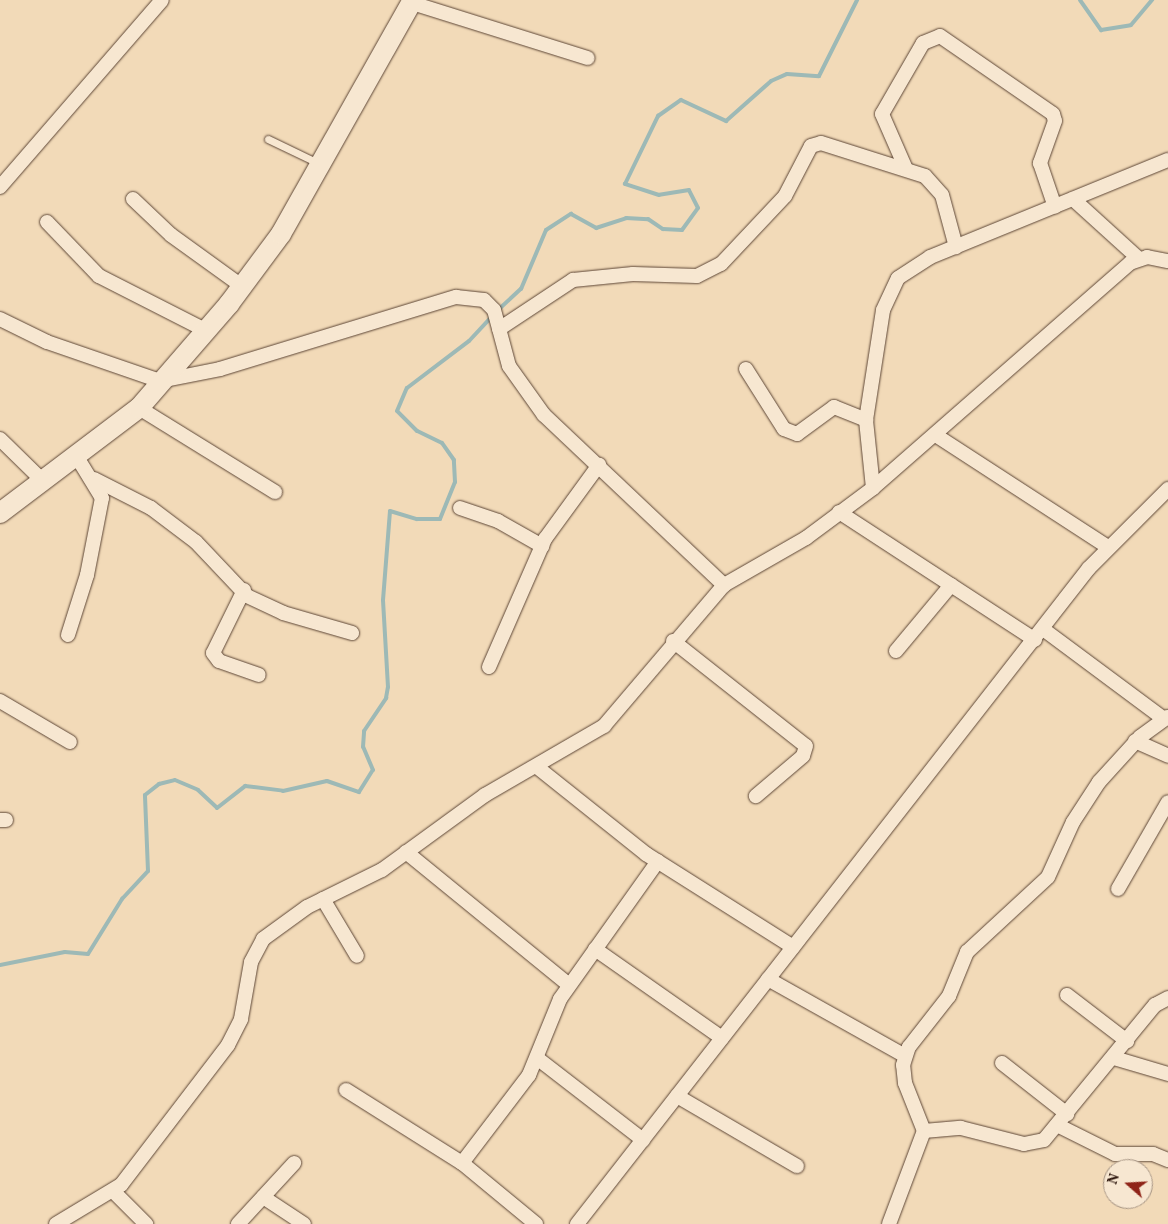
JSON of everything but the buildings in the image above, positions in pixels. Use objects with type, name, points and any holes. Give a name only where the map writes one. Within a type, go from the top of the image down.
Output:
[{"type":"street","points":[[0,187],[162,0]]},
{"type":"street","points":[[0,513],[77,457],[139,408],[160,381],[243,287],[281,234],[413,2],[588,58]]},
{"type":"street","points":[[906,170],[882,114],[923,43],[940,36],[1053,114],[1055,121],[1040,163],[1055,207]]},
{"type":"street","points":[[499,329],[573,280],[633,274],[690,277],[721,264],[785,196],[811,146],[833,145],[906,170],[936,186],[956,247]]},
{"type":"street","points":[[874,488],[866,420],[880,326],[891,290],[913,267],[956,247],[1168,160]]},
{"type":"street","points":[[133,199],[171,235],[243,287]]},
{"type":"street","points":[[1073,199],[1138,258],[1168,261]]},
{"type":"street","points":[[47,222],[99,276],[205,330]]},
{"type":"street","points":[[56,1224],[113,1191],[134,1170],[236,1032],[252,962],[263,939],[323,899],[375,874],[463,809],[537,767],[615,717],[673,641],[724,585],[806,538],[874,488],[938,436],[1138,258]]},
{"type":"street","points":[[0,319],[47,342],[160,381],[220,369],[456,296],[484,300],[494,310],[509,366],[524,392],[724,585]]},
{"type":"street","points":[[746,369],[784,429],[797,434],[808,430],[834,407],[866,420]]},
{"type":"street","points":[[139,408],[275,492]]},
{"type":"street","points":[[938,436],[1108,547]]},
{"type":"street","points":[[0,439],[43,481]]},
{"type":"street","points":[[68,635],[101,507],[94,479],[77,457]]},
{"type":"street","points":[[489,667],[506,637],[542,546],[599,465]]},
{"type":"street","points":[[94,479],[150,508],[196,542],[244,590],[283,613],[352,633]]},
{"type":"street","points":[[577,1224],[1108,547],[1168,488]]},
{"type":"street","points":[[460,508],[498,521],[542,546]]},
{"type":"street","points":[[839,512],[951,586],[1039,635],[1166,718],[1135,741],[1099,782],[1073,822],[1048,877],[964,957],[949,996],[906,1056],[904,1083],[924,1130],[889,1224]]},
{"type":"street","points":[[896,651],[951,586]]},
{"type":"street","points":[[244,590],[213,653],[219,661],[259,675]]},
{"type":"street","points":[[673,641],[806,746],[803,756],[756,796]]},
{"type":"street","points":[[0,701],[70,742]]},
{"type":"street","points":[[1135,741],[1168,756]]},
{"type":"street","points":[[537,767],[658,861],[793,947]]},
{"type":"street","points":[[1118,889],[1168,802]]},
{"type":"street","points":[[406,852],[569,985]]},
{"type":"street","points":[[462,1163],[537,1058],[569,985],[658,861]]},
{"type":"street","points":[[323,899],[356,956]]},
{"type":"street","points":[[595,949],[722,1038]]},
{"type":"street","points":[[768,979],[906,1056]]},
{"type":"street","points":[[1067,995],[1127,1041]]},
{"type":"street","points":[[924,1130],[961,1128],[1004,1141],[1034,1144],[1044,1140],[1114,1058],[1155,1005],[1168,998]]},
{"type":"street","points":[[537,1058],[643,1140]]},
{"type":"street","points":[[1114,1058],[1168,1074]]},
{"type":"street","points":[[1002,1062],[1067,1114]]},
{"type":"street","points":[[346,1090],[462,1163],[536,1224]]},
{"type":"street","points":[[677,1096],[797,1166]]},
{"type":"street","points":[[1057,1125],[1115,1154],[1153,1154],[1168,1160]]},
{"type":"street","points":[[238,1224],[294,1163]]},
{"type":"street","points":[[113,1191],[146,1224]]},
{"type":"street","points":[[262,1197],[304,1224]]},
{"type":"lane","points":[[268,139],[320,164]]},
{"type":"waterway","points":[[497,311],[521,289],[546,230],[571,214],[596,228],[626,218],[648,219],[663,229],[682,230],[698,208],[689,190],[659,195],[625,184],[658,116],[681,100],[726,121],[771,81],[787,74],[819,76],[857,0]]},
{"type":"waterway","points":[[1080,0],[1101,30],[1131,25],[1152,0]]},
{"type":"waterway","points":[[0,965],[65,952],[88,954],[122,899],[148,871],[145,795],[159,784],[175,780],[198,790],[217,808],[245,786],[283,791],[327,781],[359,792],[373,770],[363,747],[364,731],[386,698],[388,687],[383,600],[390,511],[417,519],[440,519],[455,482],[454,460],[442,443],[417,431],[397,411],[407,388],[469,341],[492,316]]}]
